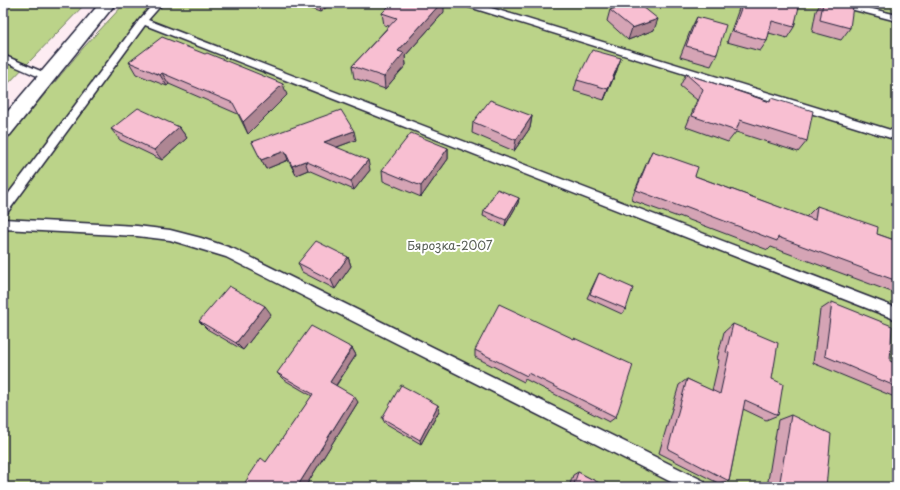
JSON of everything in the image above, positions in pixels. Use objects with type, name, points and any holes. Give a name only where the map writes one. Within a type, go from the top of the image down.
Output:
[{"type":"street","points":[[3,130],[108,3]]},
{"type":"lane","points":[[3,210],[143,21],[159,3]]},
{"type":"lane","points":[[466,3],[897,136]]},
{"type":"lane","points":[[838,3],[897,18]]},
{"type":"lane","points":[[143,21],[897,314]]},
{"type":"lane","points":[[3,58],[47,77]]},
{"type":"lane","points":[[3,224],[138,231],[170,235],[195,241],[230,253],[698,487]]},
{"type":"green space","points":[[3,3],[86,3],[3,89]]},
{"type":"green space","name":"Бярозка-2007","points":[[125,3],[897,3],[897,487],[3,487],[3,145],[83,48]]},
{"type":"building","points":[[392,3],[441,3],[398,51],[404,53],[384,77],[352,66],[397,18],[382,13]]},
{"type":"building","points":[[630,3],[638,3],[658,19],[632,28],[610,10]]},
{"type":"building","points":[[743,3],[800,3],[794,27],[772,21],[767,41],[733,31]]},
{"type":"building","points":[[823,3],[839,3],[853,6],[850,28],[820,20]]},
{"type":"building","points":[[697,17],[726,25],[717,54],[686,46]]},
{"type":"building","points":[[162,37],[205,54],[207,53],[283,84],[243,122],[233,103],[162,73],[160,75],[129,62]]},
{"type":"building","points":[[592,50],[621,58],[608,89],[577,80]]},
{"type":"building","points":[[686,74],[770,102],[771,98],[813,111],[807,141],[740,120],[736,131],[692,116],[703,89]]},
{"type":"building","points":[[490,100],[532,116],[516,140],[473,122]]},
{"type":"building","points":[[138,108],[179,127],[154,150],[111,129]]},
{"type":"building","points":[[341,110],[354,131],[324,142],[368,160],[351,181],[305,161],[292,166],[285,151],[261,160],[252,142]]},
{"type":"building","points":[[411,133],[448,148],[421,186],[382,170]]},
{"type":"building","points":[[652,151],[698,167],[695,176],[815,220],[817,206],[878,227],[877,234],[897,241],[897,281],[778,237],[777,241],[685,206],[684,208],[636,190]]},
{"type":"building","points":[[497,189],[519,198],[506,220],[484,211]]},
{"type":"building","points":[[316,241],[348,257],[331,280],[298,263]]},
{"type":"building","points":[[599,273],[633,288],[626,309],[590,294]]},
{"type":"building","points":[[229,286],[265,306],[236,343],[199,321]]},
{"type":"building","points":[[832,302],[892,326],[890,361],[897,364],[897,387],[825,356]]},
{"type":"building","points":[[499,304],[633,365],[616,417],[528,373],[527,376],[475,350]]},
{"type":"building","points":[[733,324],[778,343],[772,379],[783,384],[778,415],[745,400],[729,481],[668,449],[687,379],[720,394],[729,353],[726,352]]},
{"type":"building","points":[[311,326],[352,348],[330,382],[354,396],[297,487],[242,487],[261,458],[266,462],[313,394],[277,373]]},
{"type":"building","points":[[401,385],[438,405],[420,440],[382,418]]},
{"type":"building","points":[[791,415],[831,434],[826,487],[779,487]]},
{"type":"building","points":[[578,472],[607,487],[573,487]]}]
